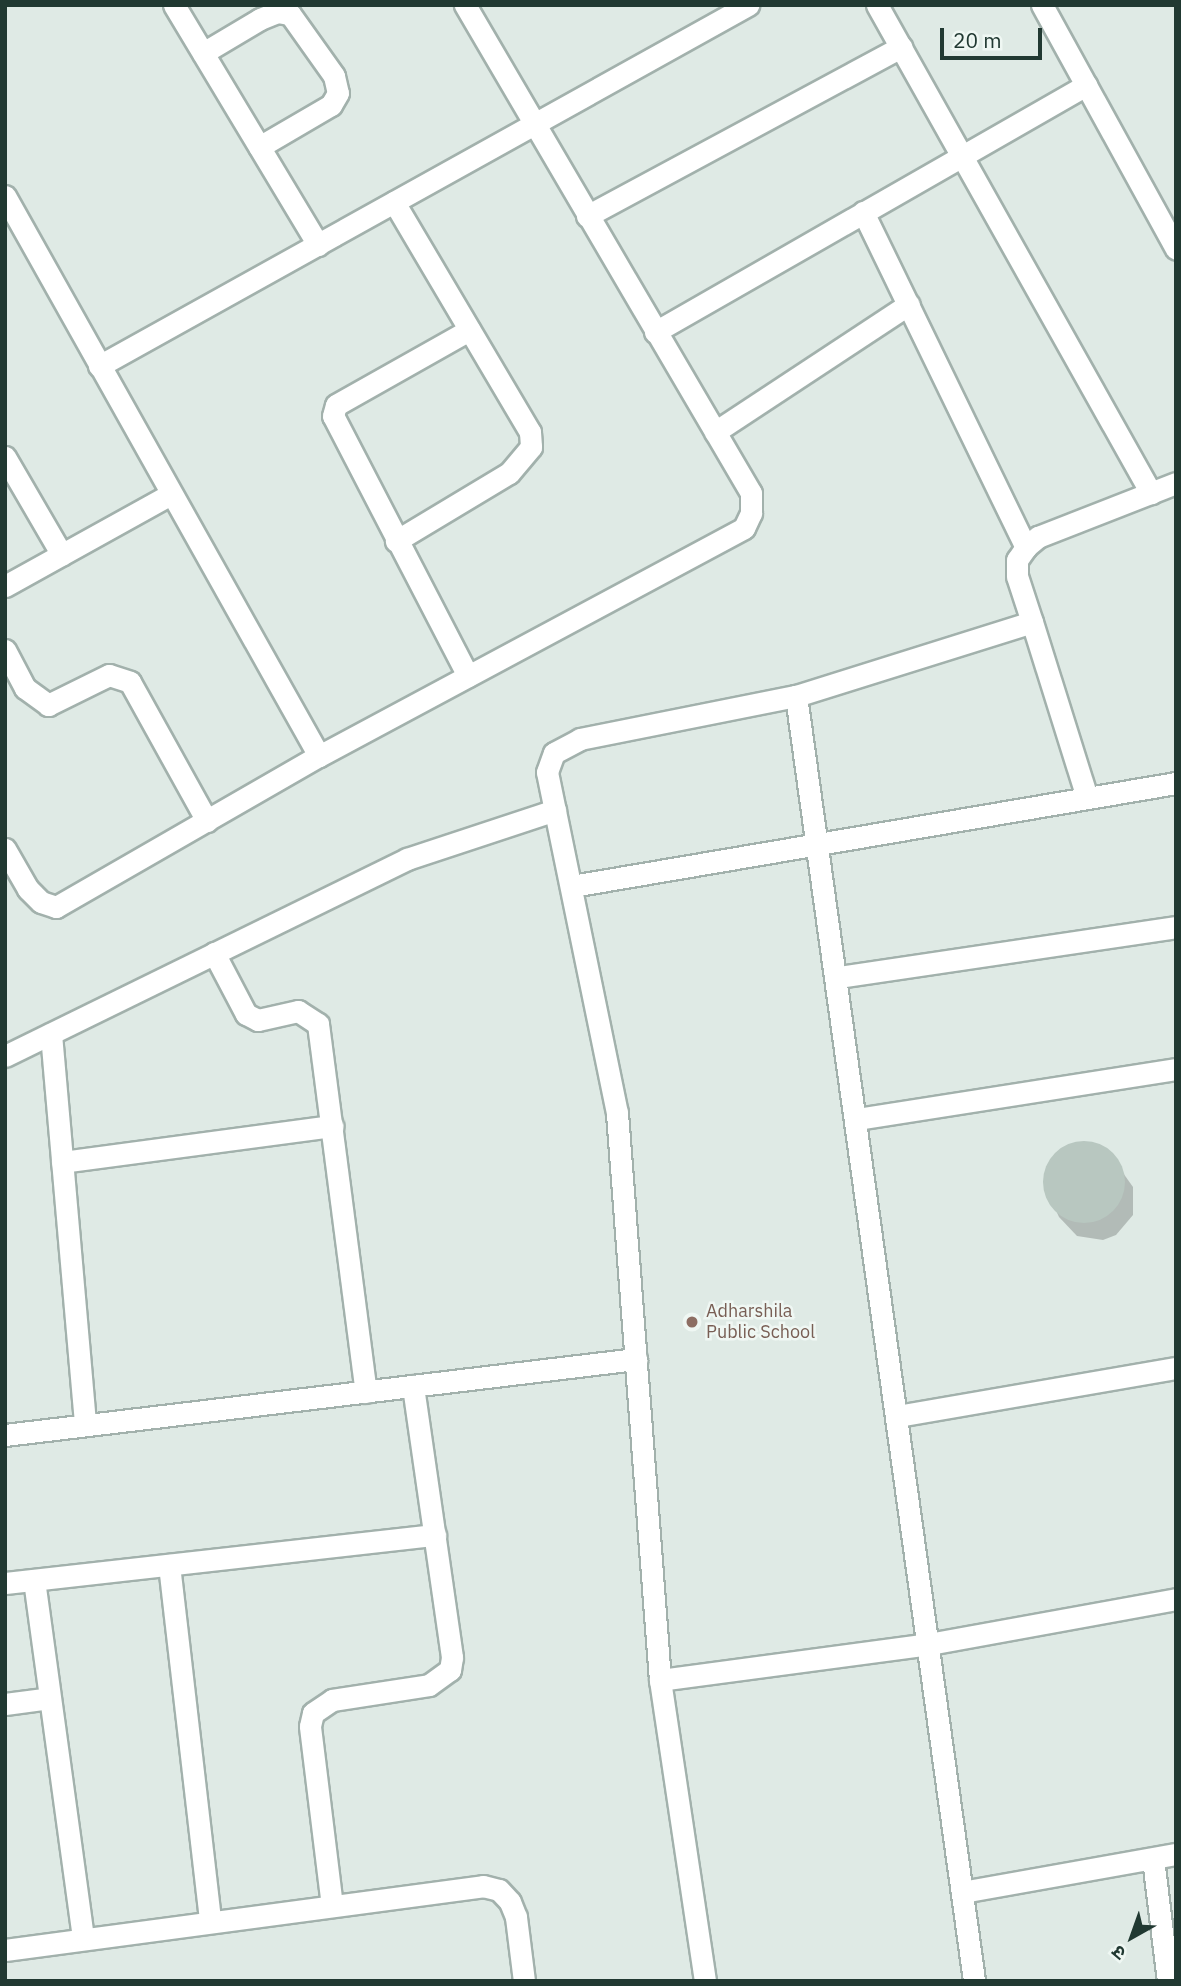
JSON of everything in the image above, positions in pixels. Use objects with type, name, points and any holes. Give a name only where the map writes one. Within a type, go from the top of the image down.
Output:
[{"type":"street","points":[[174,5],[318,245]]},
{"type":"street","points":[[5,849],[28,889],[41,902],[56,907],[319,756],[744,528],[751,513],[751,493],[532,124],[465,5]]},
{"type":"street","points":[[99,366],[748,5]]},
{"type":"street","points":[[877,5],[1151,492]]},
{"type":"street","points":[[1042,5],[1176,248]]},
{"type":"street","points":[[203,54],[260,19],[277,12],[290,14],[334,76],[338,93],[331,105],[259,147]]},
{"type":"street","points":[[587,216],[901,47]]},
{"type":"street","points":[[656,331],[1086,85]]},
{"type":"street","points":[[5,196],[319,756]]},
{"type":"street","points":[[394,202],[530,432],[531,447],[509,473],[396,541]]},
{"type":"street","points":[[863,212],[1026,547]]},
{"type":"street","points":[[715,432],[909,304]]},
{"type":"street","points":[[468,676],[337,430],[336,405],[469,330]]},
{"type":"street","points":[[5,457],[61,555]]},
{"type":"street","points":[[1087,798],[1017,576],[1017,561],[1026,547],[1038,537],[1176,483]]},
{"type":"street","points":[[5,586],[171,494]]},
{"type":"street","points":[[705,1981],[660,1680],[617,1113],[547,772],[554,752],[580,739],[796,696],[1032,622]]},
{"type":"street","points":[[5,650],[25,688],[48,705],[109,675],[130,682],[207,821]]},
{"type":"street","points":[[796,696],[838,977],[974,1981]]},
{"type":"street","points":[[572,886],[1176,783]]},
{"type":"street","points":[[5,1056],[407,859],[555,810]]},
{"type":"street","points":[[838,977],[1176,927]]},
{"type":"street","points":[[214,953],[246,1014],[258,1020],[298,1011],[318,1024],[366,1392]]},
{"type":"street","points":[[51,1034],[85,1426]]},
{"type":"street","points":[[857,1119],[1176,1069]]},
{"type":"street","points":[[62,1162],[333,1126]]},
{"type":"street","points":[[5,1435],[636,1359]]},
{"type":"street","points":[[897,1416],[1176,1368]]},
{"type":"street","points":[[332,1906],[310,1726],[313,1713],[332,1700],[429,1685],[450,1670],[452,1657],[413,1386]]},
{"type":"street","points":[[5,1583],[435,1535]]},
{"type":"street","points":[[169,1564],[211,1922]]},
{"type":"street","points":[[34,1580],[83,1940]]},
{"type":"street","points":[[660,1680],[929,1644],[1176,1599]]},
{"type":"street","points":[[5,1704],[50,1698]]},
{"type":"street","points":[[962,1892],[1176,1854]]},
{"type":"street","points":[[1153,1859],[1168,1981]]},
{"type":"street","points":[[5,1950],[483,1886],[499,1891],[516,1916],[524,1981]]},
{"type":"building","points":[[1076,1141],[1092,1141],[1107,1148],[1118,1159],[1125,1174],[1122,1198],[1113,1211],[1092,1223],[1076,1223],[1061,1216],[1050,1205],[1043,1190],[1043,1174],[1050,1159],[1061,1148]]},
{"type":"place","name":"Adharshila Public School","points":[[692,1322]]}]
